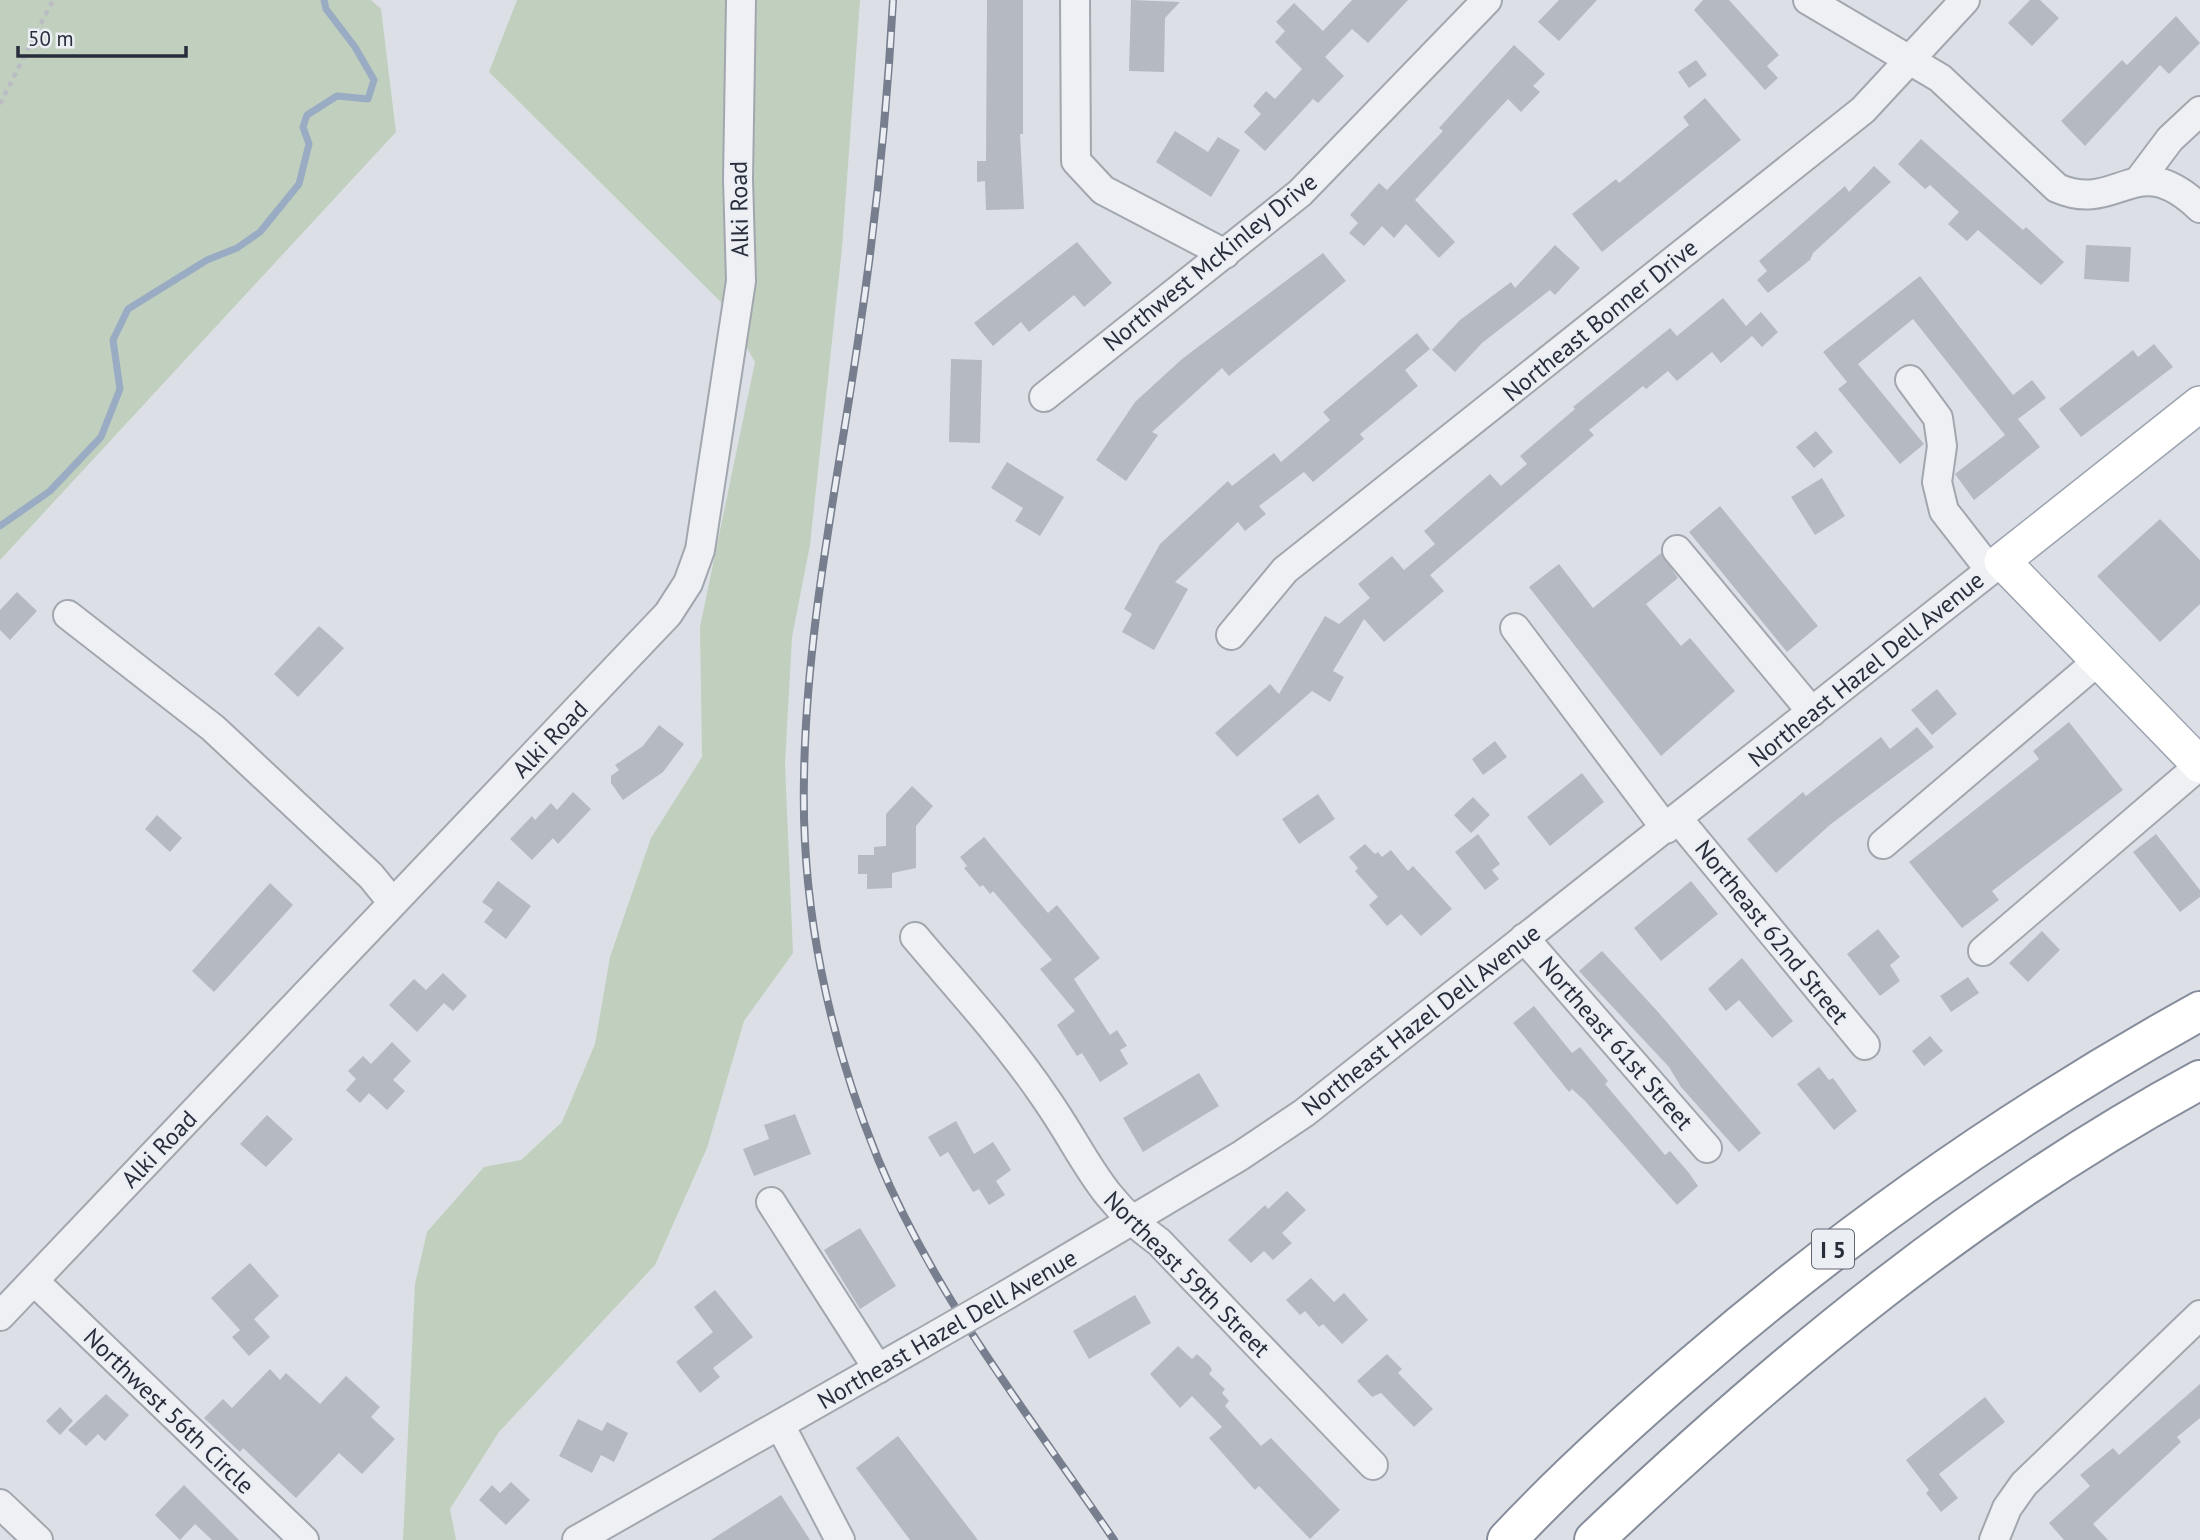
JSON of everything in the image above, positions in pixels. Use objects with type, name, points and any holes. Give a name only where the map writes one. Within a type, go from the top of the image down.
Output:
[{"type":"highway","name":"I 5","points":[[1507,1540],[1620,1428],[1835,1247],[1988,1140],[2200,1011]]},
{"type":"highway","name":"I 5","points":[[1594,1540],[1684,1456],[1907,1269],[2079,1153],[2200,1080]]},
{"type":"main road","name":"Northeast Hazel Dell Avenue","points":[[1996,565],[2200,404]]},
{"type":"main road","points":[[1996,565],[2099,660],[2200,765]]},
{"type":"street","name":"Alki Road","points":[[0,1316],[667,614],[688,583],[700,550],[740,281],[737,179],[741,0]]},
{"type":"street","points":[[1075,0],[1076,161],[1103,190],[1225,254]]},
{"type":"street","name":"Northwest McKinley Drive","points":[[1044,397],[1300,193],[1487,0]]},
{"type":"street","points":[[1808,0],[1912,59],[1955,91],[2034,170],[2057,188],[2070,194],[2098,195],[2140,180],[2171,185],[2200,208]]},
{"type":"street","name":"Northeast Bonner Drive","points":[[1231,635],[1284,570],[1863,110],[1965,0]]},
{"type":"street","points":[[2140,180],[2170,139],[2200,111]]},
{"type":"street","points":[[1910,380],[1938,418],[1942,446],[1937,482],[1944,511],[1996,565]]},
{"type":"street","points":[[1677,550],[1812,712]]},
{"type":"street","name":"Northeast Hazel Dell Avenue","points":[[577,1540],[1131,1222],[1240,1156],[1304,1113],[1996,565]]},
{"type":"street","points":[[68,615],[213,728],[371,876],[393,903]]},
{"type":"street","name":"Northeast 62nd Street","points":[[1515,628],[1672,824],[1865,1045]]},
{"type":"street","points":[[1883,844],[2099,660]]},
{"type":"street","points":[[1983,951],[2200,765]]},
{"type":"street","name":"Northeast 59th Street","points":[[915,937],[1008,1047],[1045,1097],[1103,1192],[1131,1222],[1159,1242],[1373,1465]]},
{"type":"street","name":"Northeast 61st Street","points":[[1524,938],[1707,1149]]},
{"type":"street","points":[[771,1202],[878,1369]]},
{"type":"street","name":"Northwest 56th Circle","points":[[34,1281],[304,1540]]},
{"type":"street","points":[[2001,1535],[2024,1484],[2200,1315]]},
{"type":"street","points":[[780,1425],[840,1540]]},
{"type":"street","points":[[0,1504],[38,1540]]},
{"type":"path","points":[[0,104],[52,0]]},
{"type":"green space","points":[[0,0],[371,0],[381,9],[396,132],[0,560]]},
{"type":"green space","points":[[517,0],[860,0],[842,248],[810,545],[792,637],[785,764],[793,953],[744,1021],[707,1148],[655,1265],[499,1432],[450,1509],[456,1540],[403,1540],[415,1284],[427,1232],[484,1167],[521,1160],[562,1122],[595,1044],[610,957],[651,838],[702,757],[700,627],[755,362],[720,301],[489,72]]},
{"type":"building","points":[[987,0],[1023,0],[1023,134],[1020,134],[1024,209],[986,210],[985,181],[977,182],[977,161],[986,161]]},
{"type":"building","points":[[1131,0],[1180,2],[1165,18],[1164,72],[1129,71]]},
{"type":"building","points":[[1352,0],[1408,0],[1368,43],[1352,29],[1325,57],[1344,76],[1318,103],[1313,99],[1265,151],[1244,132],[1261,114],[1253,106],[1266,91],[1275,99],[1302,69],[1275,42],[1285,31],[1276,22],[1294,3],[1323,31]]},
{"type":"building","points":[[1559,0],[1597,0],[1559,41],[1538,22]]},
{"type":"building","points":[[1703,0],[1729,0],[1779,55],[1767,66],[1778,78],[1765,90],[1694,10]]},
{"type":"building","points":[[2030,0],[2040,0],[2059,18],[2032,46],[2008,23]]},
{"type":"building","points":[[2176,16],[2200,43],[2169,74],[2160,65],[2085,146],[2061,121],[2122,60],[2127,65]]},
{"type":"building","points":[[1514,45],[1545,74],[1533,86],[1540,92],[1521,112],[1508,99],[1415,200],[1455,242],[1439,258],[1406,224],[1394,238],[1382,226],[1364,246],[1349,233],[1358,223],[1350,215],[1379,183],[1387,190],[1443,131],[1439,128]]},
{"type":"building","points":[[1696,60],[1707,75],[1689,88],[1678,72]]},
{"type":"building","points":[[1705,98],[1741,140],[1602,252],[1572,214],[1616,179],[1619,183],[1689,125],[1683,117]]},
{"type":"building","points":[[1175,131],[1208,152],[1218,137],[1240,150],[1211,197],[1156,162]]},
{"type":"building","points":[[1921,139],[2023,230],[2026,227],[2064,262],[2041,285],[1978,230],[1967,241],[1948,224],[1959,212],[1930,185],[1925,189],[1898,164]]},
{"type":"building","points":[[1874,166],[1891,182],[1813,253],[1810,260],[1768,293],[1757,280],[1767,271],[1759,261],[1845,186],[1849,192]]},
{"type":"building","points":[[1077,242],[1112,283],[1084,307],[1074,295],[1029,332],[1021,322],[993,346],[974,323]]},
{"type":"building","points":[[1555,245],[1580,268],[1555,295],[1550,290],[1482,343],[1455,372],[1432,350],[1460,320],[1511,282],[1515,288]]},
{"type":"building","points":[[2086,245],[2131,247],[2129,282],[2084,279]]},
{"type":"building","points":[[1323,253],[1346,281],[1229,376],[1222,368],[1152,432],[1158,435],[1126,481],[1096,460],[1135,402],[1182,359]]},
{"type":"building","points":[[1920,276],[2013,395],[2032,380],[2046,398],[2018,419],[2040,447],[1974,500],[1955,474],[2005,435],[1913,319],[1858,364],[1924,444],[1900,464],[1838,389],[1847,382],[1823,352]]},
{"type":"building","points":[[1723,298],[1746,326],[1761,312],[1778,332],[1762,347],[1752,336],[1721,363],[1712,352],[1677,381],[1668,371],[1646,389],[1643,386],[1589,430],[1594,435],[1430,575],[1444,591],[1384,642],[1364,619],[1333,671],[1344,677],[1330,702],[1312,691],[1237,757],[1215,733],[1270,684],[1279,694],[1325,616],[1339,624],[1370,598],[1358,584],[1392,556],[1404,570],[1435,544],[1424,531],[1490,474],[1501,486],[1527,464],[1520,456],[1575,409],[1573,407],[1670,328],[1677,336]]},
{"type":"building","points":[[1417,333],[1430,349],[1405,370],[1418,386],[1360,434],[1364,439],[1313,482],[1304,472],[1259,506],[1266,514],[1245,531],[1238,522],[1175,582],[1188,589],[1154,650],[1122,632],[1132,614],[1124,609],[1160,544],[1228,481],[1232,486],[1274,453],[1281,462],[1330,420],[1323,412]]},
{"type":"building","points":[[2154,344],[2173,367],[2081,437],[2059,409],[2133,350],[2138,357]]},
{"type":"building","points":[[951,359],[982,360],[980,443],[949,442]]},
{"type":"building","points":[[1816,431],[1833,452],[1814,468],[1796,447]]},
{"type":"building","points":[[1007,462],[1064,497],[1040,536],[1015,521],[1023,508],[991,488]]},
{"type":"building","points":[[1822,478],[1845,516],[1815,535],[1791,497]]},
{"type":"building","points":[[1720,506],[1818,626],[1787,652],[1689,532]]},
{"type":"building","points":[[2160,519],[2200,560],[2200,604],[2160,642],[2097,576]]},
{"type":"building","points":[[1661,553],[1678,578],[1646,604],[1681,646],[1690,638],[1735,691],[1661,756],[1529,587],[1559,564],[1593,608]]},
{"type":"building","points":[[17,592],[37,611],[10,640],[0,630],[0,610]]},
{"type":"building","points":[[319,626],[344,648],[298,697],[274,674]]},
{"type":"building","points":[[1937,689],[1957,714],[1932,735],[1911,710]]},
{"type":"building","points":[[2069,722],[2123,790],[1992,891],[1999,900],[1962,928],[1909,862],[2039,759],[2033,751]]},
{"type":"building","points":[[659,725],[684,744],[663,772],[623,800],[611,783],[611,776],[619,770],[615,765],[643,746]]},
{"type":"building","points":[[1917,727],[1934,747],[1831,824],[1776,873],[1747,839],[1803,792],[1806,796],[1881,737],[1890,749]]},
{"type":"building","points":[[1495,741],[1507,757],[1483,775],[1472,759]]},
{"type":"building","points":[[1582,773],[1604,802],[1550,846],[1527,817]]},
{"type":"building","points":[[912,786],[933,806],[916,826],[916,868],[892,873],[892,888],[867,889],[867,874],[858,874],[858,855],[874,855],[874,847],[886,846],[886,814]]},
{"type":"building","points":[[573,792],[591,809],[558,844],[553,838],[532,860],[510,839],[532,816],[535,820],[551,803],[557,810]]},
{"type":"building","points":[[1318,794],[1335,819],[1299,844],[1282,819]]},
{"type":"building","points":[[1473,797],[1490,815],[1471,833],[1454,815]]},
{"type":"building","points":[[157,815],[182,838],[170,852],[145,829]]},
{"type":"building","points":[[1478,834],[1500,864],[1492,870],[1499,879],[1485,890],[1455,852]]},
{"type":"building","points":[[2156,834],[2200,890],[2200,897],[2180,912],[2133,852]]},
{"type":"building","points":[[984,837],[1048,913],[1057,905],[1100,958],[1074,979],[1110,1035],[1117,1030],[1127,1046],[1120,1050],[1128,1064],[1100,1082],[1082,1053],[1077,1056],[1057,1025],[1075,1011],[1040,969],[1052,960],[993,891],[990,894],[983,885],[980,887],[964,868],[967,866],[960,857]]},
{"type":"building","points":[[1365,844],[1382,857],[1391,850],[1408,871],[1413,866],[1452,909],[1421,936],[1401,914],[1387,926],[1369,905],[1378,897],[1355,871],[1358,868],[1349,857]]},
{"type":"building","points":[[498,881],[531,906],[506,939],[484,922],[493,910],[482,902]]},
{"type":"building","points":[[1691,881],[1718,914],[1661,961],[1634,928]]},
{"type":"building","points":[[270,883],[293,905],[214,992],[192,971]]},
{"type":"building","points":[[1878,929],[1900,957],[1890,965],[1900,981],[1880,996],[1847,954]]},
{"type":"building","points":[[2042,931],[2060,950],[2028,982],[2009,963]]},
{"type":"building","points":[[1602,951],[1659,1013],[1761,1133],[1739,1152],[1681,1087],[1669,1067],[1579,971]]},
{"type":"building","points":[[1742,958],[1793,1021],[1772,1038],[1739,1000],[1726,1011],[1708,989]]},
{"type":"building","points":[[443,973],[467,996],[453,1011],[444,1003],[417,1032],[389,1005],[414,979],[426,990]]},
{"type":"building","points":[[1968,977],[1979,993],[1951,1012],[1940,996]]},
{"type":"building","points":[[1534,1006],[1572,1053],[1580,1047],[1608,1081],[1605,1084],[1665,1155],[1670,1151],[1689,1173],[1698,1186],[1677,1205],[1585,1101],[1572,1089],[1569,1092],[1513,1023]]},
{"type":"building","points":[[1930,1036],[1943,1051],[1924,1066],[1912,1051]]},
{"type":"building","points":[[392,1042],[411,1061],[393,1080],[405,1091],[387,1110],[369,1093],[360,1103],[346,1090],[356,1079],[348,1071],[363,1056],[371,1064]]},
{"type":"building","points":[[1819,1067],[1829,1080],[1833,1078],[1857,1111],[1834,1130],[1797,1084]]},
{"type":"building","points":[[1199,1073],[1219,1106],[1143,1152],[1123,1118]]},
{"type":"building","points":[[795,1114],[811,1154],[754,1176],[743,1149],[769,1139],[764,1125]]},
{"type":"building","points":[[267,1115],[293,1139],[266,1167],[240,1144]]},
{"type":"building","points":[[956,1121],[974,1154],[993,1142],[1011,1170],[996,1181],[1005,1195],[989,1205],[979,1189],[973,1192],[948,1152],[940,1157],[928,1137]]},
{"type":"building","points":[[1287,1191],[1306,1210],[1282,1233],[1292,1243],[1273,1260],[1264,1251],[1251,1263],[1228,1240],[1265,1205],[1268,1209]]},
{"type":"building","points":[[860,1228],[896,1286],[860,1309],[824,1250]]},
{"type":"building","points":[[250,1263],[279,1296],[254,1319],[270,1337],[249,1356],[232,1337],[240,1330],[211,1298]]},
{"type":"building","points":[[1311,1278],[1334,1302],[1344,1293],[1368,1320],[1342,1344],[1323,1324],[1319,1327],[1305,1311],[1300,1315],[1286,1300]]},
{"type":"building","points":[[715,1290],[753,1337],[713,1368],[720,1377],[700,1393],[676,1362],[713,1332],[694,1307]]},
{"type":"building","points":[[1135,1295],[1151,1323],[1089,1359],[1073,1331]]},
{"type":"building","points":[[1178,1346],[1192,1359],[1197,1354],[1210,1366],[1212,1370],[1209,1374],[1225,1389],[1222,1393],[1229,1401],[1225,1406],[1261,1446],[1271,1438],[1340,1510],[1310,1539],[1259,1486],[1255,1490],[1209,1438],[1222,1427],[1192,1396],[1180,1408],[1150,1374]]},
{"type":"building","points":[[1387,1354],[1402,1369],[1398,1373],[1433,1409],[1414,1427],[1381,1393],[1372,1397],[1357,1381]]},
{"type":"building","points":[[270,1369],[280,1380],[286,1373],[320,1404],[346,1376],[380,1407],[371,1417],[395,1439],[362,1474],[339,1453],[296,1498],[243,1448],[240,1452],[204,1418],[223,1399],[232,1408]]},
{"type":"building","points":[[2200,1384],[2200,1418],[2177,1437],[2181,1442],[2093,1524],[2108,1540],[2064,1540],[2049,1523],[2090,1486],[2080,1475],[2113,1448],[2119,1455]]},
{"type":"building","points":[[106,1394],[129,1415],[105,1441],[98,1434],[86,1446],[68,1430]]},
{"type":"building","points":[[1985,1397],[2005,1422],[1939,1474],[1958,1498],[1941,1512],[1926,1493],[1929,1490],[1906,1460]]},
{"type":"building","points":[[60,1407],[73,1421],[60,1435],[46,1421]]},
{"type":"building","points":[[578,1419],[602,1431],[607,1422],[628,1433],[614,1462],[601,1455],[592,1473],[559,1456]]},
{"type":"building","points":[[898,1436],[978,1540],[910,1540],[856,1468]]},
{"type":"building","points":[[511,1482],[530,1500],[506,1525],[479,1500],[492,1485],[500,1493]]},
{"type":"building","points":[[184,1485],[239,1540],[212,1540],[195,1524],[180,1540],[155,1515]]},
{"type":"building","points":[[781,1495],[810,1540],[711,1540],[742,1520]]},
{"type":"waterway","points":[[0,526],[50,491],[101,437],[120,389],[113,340],[128,309],[207,260],[237,248],[260,232],[299,184],[309,144],[303,127],[307,115],[337,96],[368,99],[374,80],[355,47],[326,9],[324,0]]},
{"type":"railway","points":[[893,0],[884,128],[870,256],[810,668],[804,827],[813,924],[821,972],[845,1067],[878,1159],[901,1210],[986,1356],[1114,1540]]}]
